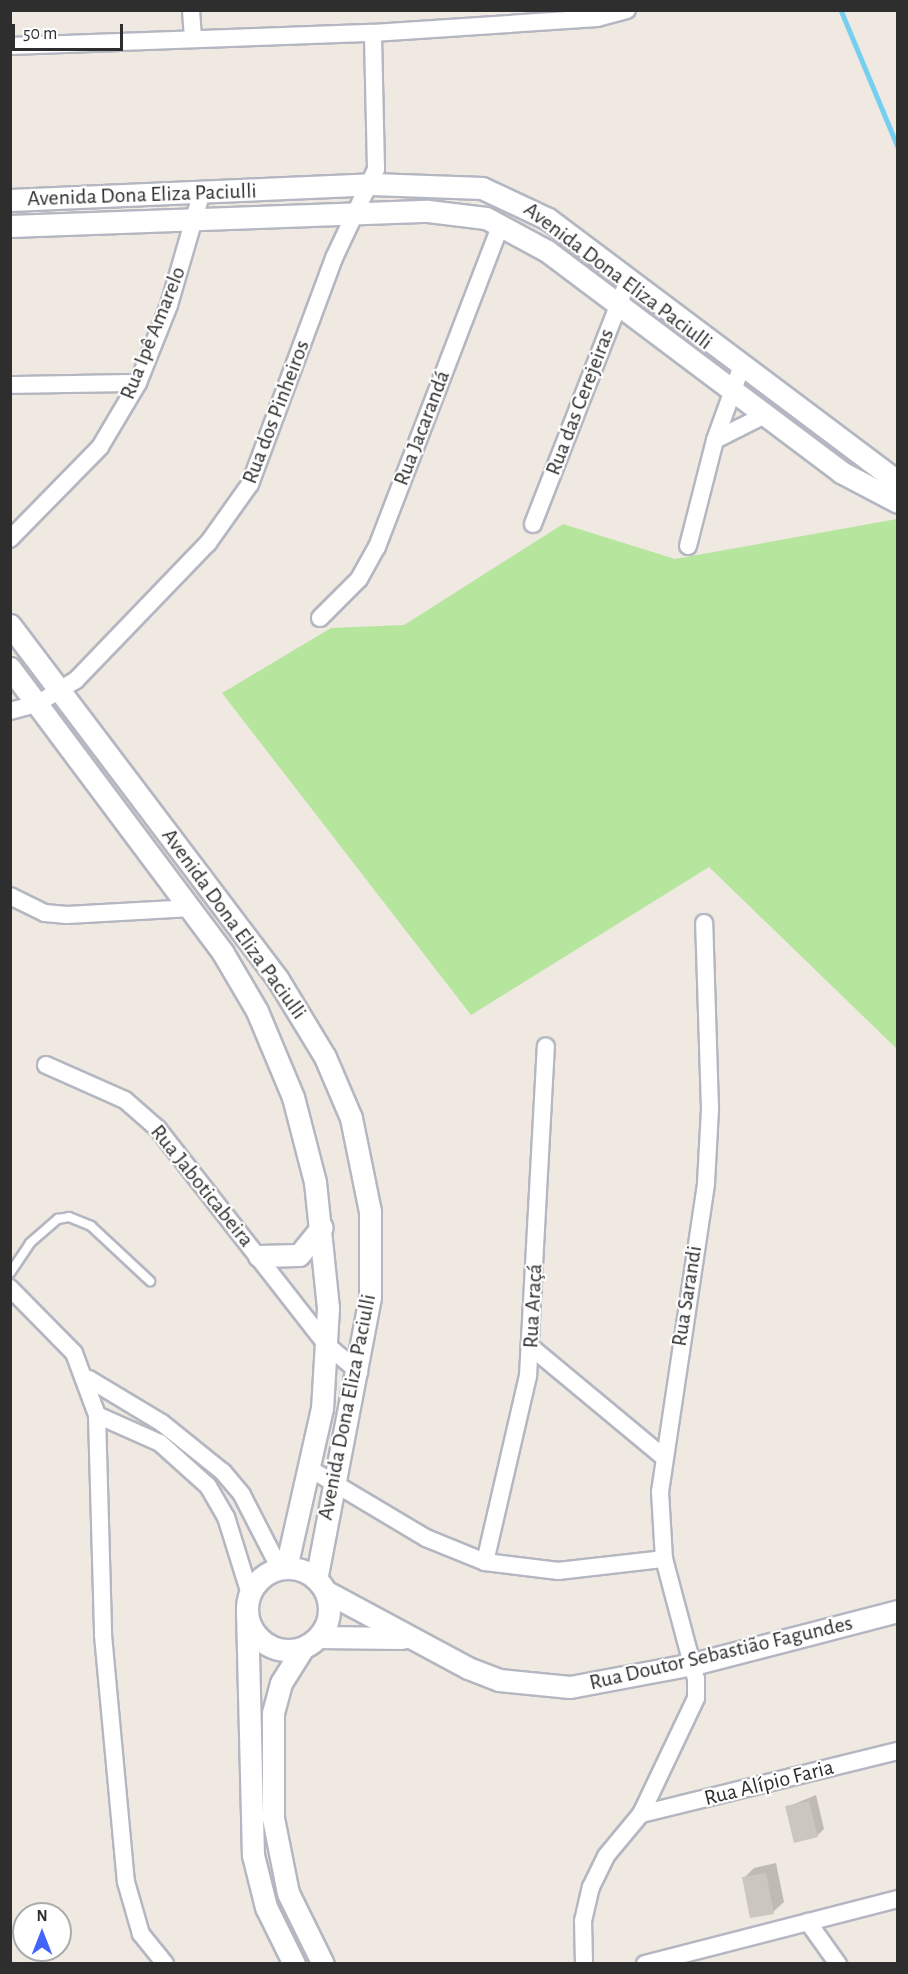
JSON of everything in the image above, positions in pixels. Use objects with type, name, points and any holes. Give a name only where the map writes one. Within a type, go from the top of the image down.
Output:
[{"type":"street","points":[[191,10],[193,38]]},
{"type":"street","points":[[10,46],[373,33],[597,18],[627,10]]},
{"type":"street","name":"Rua dos Pinheiros","points":[[10,711],[37,704],[60,692],[208,543],[250,484],[355,213],[372,184],[378,156],[373,33]]},
{"type":"street","name":"Avenida Dona Eliza Paciulli","points":[[10,200],[201,195],[372,184],[446,183],[511,197],[628,280],[741,368],[897,482]]},
{"type":"street","name":"Rua Ipê Amarelo","points":[[10,539],[100,447],[138,383],[195,222],[201,195]]},
{"type":"street","name":"Avenida Dona Eliza Paciulli","points":[[10,226],[195,222],[355,213],[452,211],[501,224],[618,302],[842,472],[897,502]]},
{"type":"street","name":"Rua Jacarandá","points":[[320,618],[359,579],[377,547],[501,224]]},
{"type":"street","name":"Rua das Cerejeiras","points":[[533,524],[628,280]]},
{"type":"street","points":[[688,546],[715,440],[731,390],[741,368]]},
{"type":"street","points":[[10,385],[138,383]]},
{"type":"street","points":[[715,440],[765,415]]},
{"type":"street","name":"Avenida Dona Eliza Paciulli","points":[[10,625],[278,978],[339,1086],[360,1151],[370,1211],[370,1297],[359,1372],[335,1483],[321,1585]]},
{"type":"street","name":"Avenida Dona Eliza Paciulli","points":[[10,668],[192,908],[240,981],[277,1053],[307,1143],[322,1227],[327,1346],[312,1470],[283,1569]]},
{"type":"street","points":[[10,896],[45,913],[67,915],[192,908]]},
{"type":"street","name":"Rua Sarandi","points":[[584,1964],[583,1921],[591,1887],[606,1856],[641,1814],[696,1698],[693,1665],[664,1559],[661,1455],[706,1183],[710,1109],[704,923]]},
{"type":"street","name":"Rua Araçá","points":[[484,1562],[531,1347],[546,1046]]},
{"type":"street","name":"Rua Jaboticabeira","points":[[46,1065],[124,1100],[158,1129],[327,1346],[359,1372]]},
{"type":"street","points":[[259,1256],[299,1255],[322,1227]]},
{"type":"street","points":[[10,1288],[58,1332],[88,1379],[97,1415],[102,1635],[126,1882],[141,1934],[165,1964]]},
{"type":"street","points":[[531,1347],[661,1455]]},
{"type":"street","points":[[88,1379],[162,1423],[223,1472],[242,1495],[283,1569],[321,1585],[330,1607],[311,1643],[281,1683],[273,1713],[273,1818],[288,1893],[323,1964]]},
{"type":"street","points":[[97,1415],[160,1443],[208,1486],[226,1517],[248,1602],[252,1629],[265,1644],[283,1650],[311,1643]]},
{"type":"street","points":[[312,1470],[426,1539],[484,1562],[558,1571],[664,1559]]},
{"type":"street","points":[[283,1569],[267,1574],[248,1602],[253,1855],[266,1907],[294,1964]]},
{"type":"street","name":"Rua Doutor Sebastião Fagundes","points":[[321,1585],[410,1638],[468,1668],[534,1686],[611,1683],[693,1665],[897,1611]]},
{"type":"street","name":"Rua Doutor Sebastião Fagundes","points":[[311,1643],[410,1638]]},
{"type":"street","name":"Rua Alípio Faria","points":[[641,1814],[897,1750]]},
{"type":"street","points":[[649,1963],[897,1899]]},
{"type":"street","points":[[808,1922],[838,1964]]},
{"type":"lane","points":[[10,1273],[30,1243],[58,1219],[69,1217],[91,1226],[150,1281]]},
{"type":"green space","points":[[897,519],[897,1049],[709,867],[471,1015],[222,693],[331,628],[404,625],[563,524],[675,559]]},
{"type":"building","points":[[809,1801],[818,1837],[794,1843],[785,1806]]},
{"type":"building","points":[[766,1873],[774,1914],[750,1918],[742,1877]]},
{"type":"waterway","points":[[841,10],[898,147]]}]
